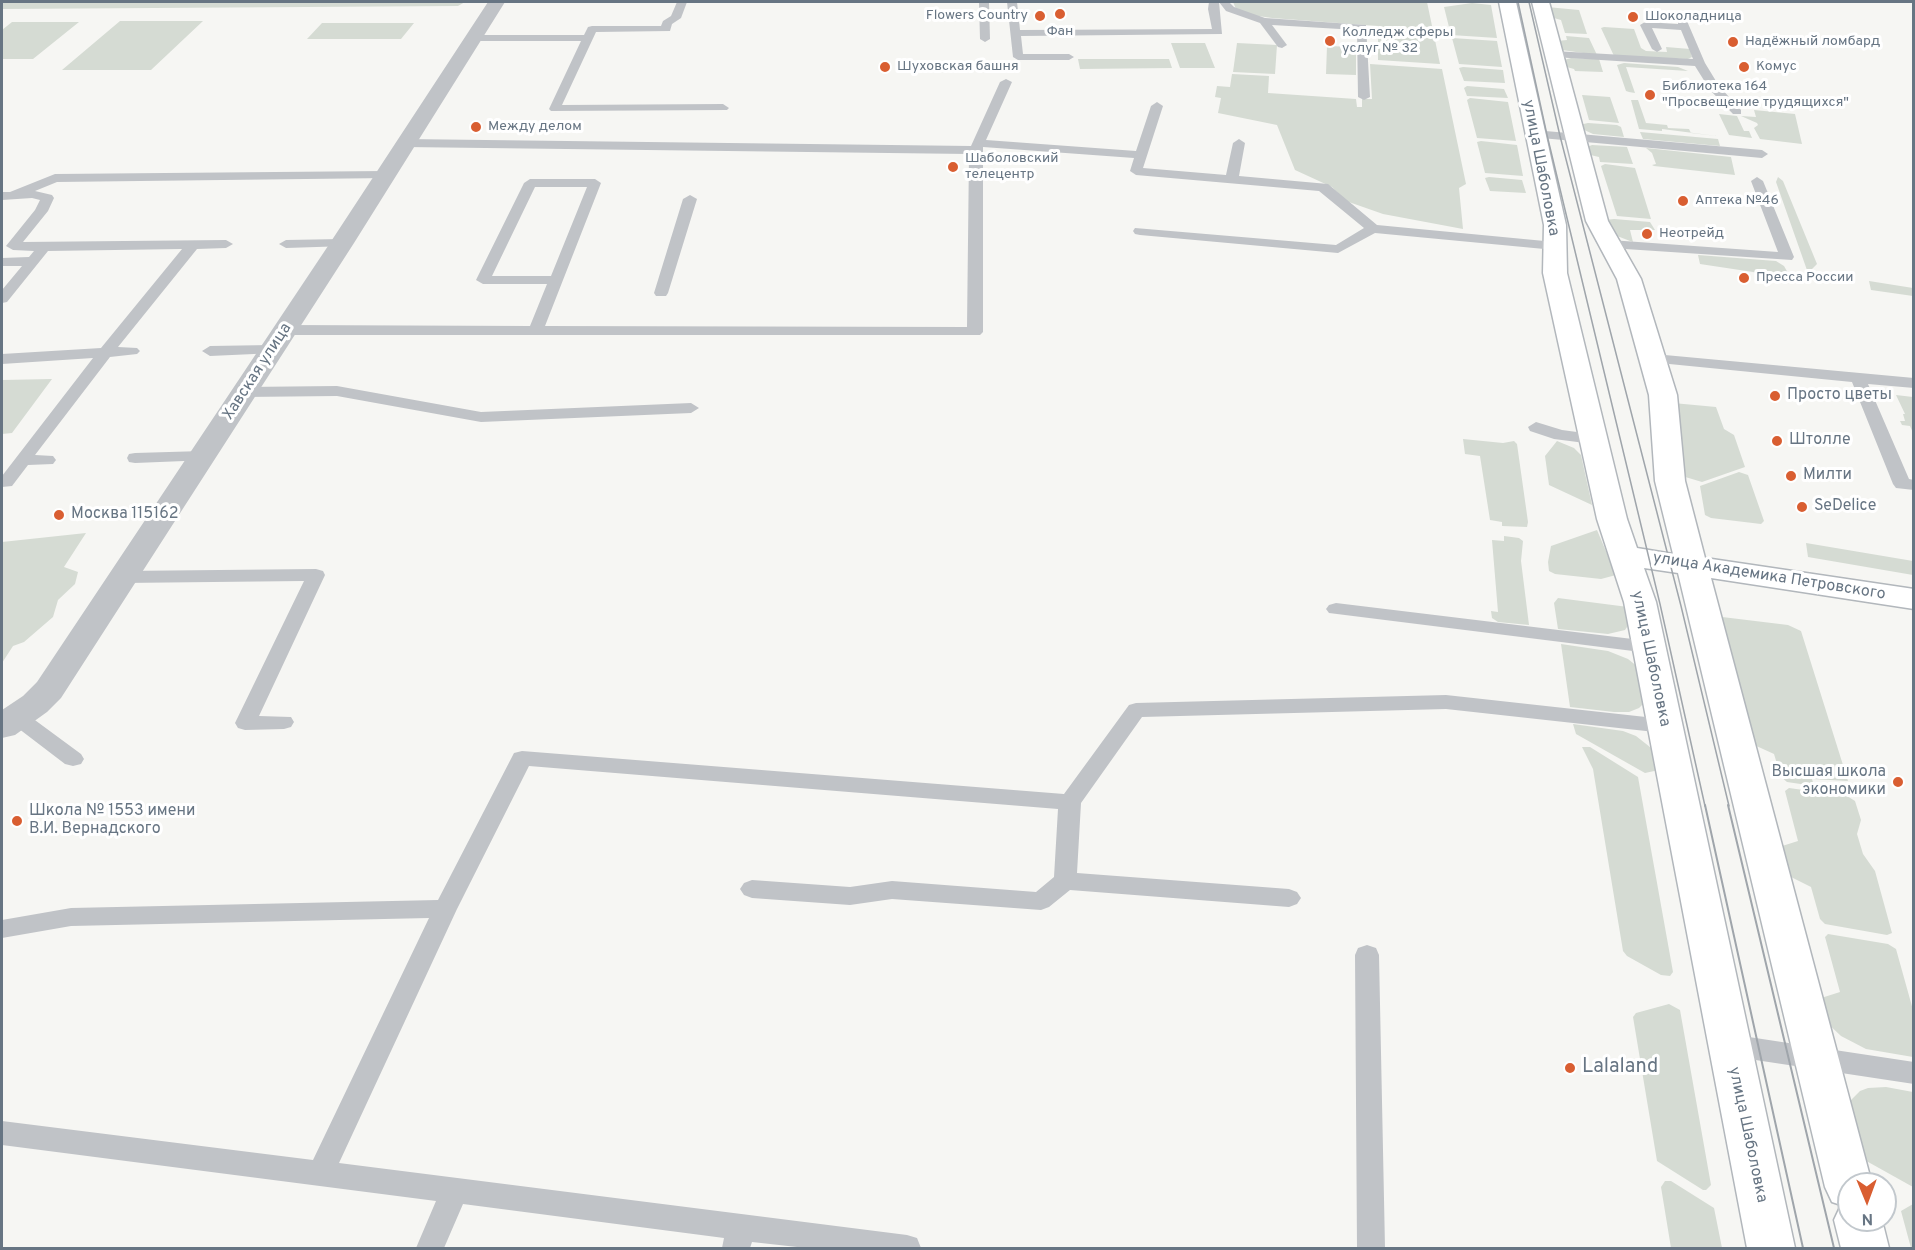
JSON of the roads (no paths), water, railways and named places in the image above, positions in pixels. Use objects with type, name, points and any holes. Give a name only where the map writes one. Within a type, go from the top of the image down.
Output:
[{"type":"main road","name":"улица Шаболовка","points":[[1507,2],[1554,225],[1555,273],[1612,519],[1640,602],[1771,1248]]},
{"type":"main road","points":[[1540,2],[1597,221],[1629,279],[1654,359],[1663,395],[1670,481],[1845,1172]]},
{"type":"main road","name":"улица Академика Петровского","points":[[1625,556],[1914,599]]},
{"type":"main road","points":[[1861,1232],[1865,1248]]},
{"type":"street","name":"Хавская улица","points":[[9,721],[35,704],[49,690],[342,243],[496,2]]},
{"type":"lane","points":[[682,2],[676,18],[667,23],[666,29],[592,29],[555,109],[723,108]]},
{"type":"lane","points":[[1012,2],[1018,57],[1069,57]]},
{"type":"lane","points":[[1015,33],[1218,32],[1212,9],[1214,2]]},
{"type":"lane","points":[[1224,2],[1230,9],[1264,21],[1362,27],[1364,97]]},
{"type":"lane","points":[[970,9],[984,4],[985,39]]},
{"type":"lane","points":[[1264,21],[1282,45]]},
{"type":"lane","points":[[1657,49],[1645,25],[1683,24],[1699,63],[1714,88],[1737,112]]},
{"type":"lane","points":[[473,38],[588,38]]},
{"type":"lane","points":[[1554,54],[1699,63]]},
{"type":"lane","points":[[210,351],[278,340],[652,324],[975,332],[976,147],[1006,82]]},
{"type":"lane","points":[[1157,106],[1136,171],[1323,187],[1373,229],[1555,246]]},
{"type":"lane","points":[[1534,134],[1762,154]]},
{"type":"lane","points":[[405,143],[976,147],[1141,155]]},
{"type":"lane","points":[[1232,179],[1239,143]]},
{"type":"lane","points":[[7,196],[55,178],[385,175]]},
{"type":"lane","points":[[1610,244],[1787,257],[1757,181]]},
{"type":"lane","points":[[536,330],[596,183],[530,183],[483,280],[556,280]]},
{"type":"lane","points":[[7,196],[32,194],[47,198],[41,211],[13,246],[226,244]]},
{"type":"lane","points":[[662,293],[690,199]]},
{"type":"lane","points":[[1140,231],[1338,249],[1373,229]]},
{"type":"lane","points":[[286,244],[342,243]]},
{"type":"lane","points":[[2,482],[6,482],[24,460],[107,351],[193,245]]},
{"type":"lane","points":[[2,298],[44,247]]},
{"type":"lane","points":[[2,262],[31,261]]},
{"type":"lane","points":[[2,359],[132,351]]},
{"type":"lane","points":[[1654,359],[1914,383]]},
{"type":"lane","points":[[1858,378],[1902,484],[1914,485]]},
{"type":"lane","points":[[244,392],[338,391],[480,417],[691,408]]},
{"type":"lane","points":[[1536,427],[1560,435],[1593,440]]},
{"type":"lane","points":[[135,458],[202,456]]},
{"type":"lane","points":[[24,460],[47,460]]},
{"type":"lane","points":[[122,577],[316,575],[245,723],[284,722]]},
{"type":"lane","points":[[1335,609],[1648,647]]},
{"type":"lane","points":[[1065,881],[1070,802],[1136,710],[1446,702],[1664,726]]},
{"type":"lane","points":[[9,721],[73,759]]},
{"type":"lane","points":[[321,1173],[445,909],[522,758],[1070,802]]},
{"type":"lane","points":[[752,889],[850,896],[892,890],[1041,901],[1065,881],[1289,898]]},
{"type":"lane","points":[[2,929],[71,917],[445,909]]},
{"type":"lane","points":[[1367,955],[1371,1248]]},
{"type":"lane","points":[[1729,1045],[1914,1073]]},
{"type":"lane","points":[[2,1133],[455,1190],[739,1237],[907,1248]]},
{"type":"lane","points":[[430,1248],[455,1190]]},
{"type":"tram line","points":[[1518,2],[1547,135],[1660,604],[1705,806]]},
{"type":"tram line","points":[[1529,2],[1560,136],[1681,606],[1729,806]]},
{"type":"tram line","points":[[1705,805],[1803,1248]]},
{"type":"tram line","points":[[1728,805],[1834,1248]]},
{"type":"place","name":"Фан","points":[[1060,14]]},
{"type":"place","name":"Flowers Country","points":[[1040,16]]},
{"type":"place","name":"Шоколадница","points":[[1633,17]]},
{"type":"place","name":"Колледж сферы услуг № 32","points":[[1330,41]]},
{"type":"place","name":"Надёжный ломбард","points":[[1733,42]]},
{"type":"place","name":"Шуховская башня","points":[[885,67]]},
{"type":"place","name":"Комус","points":[[1744,67]]},
{"type":"place","name":"Библиотека 164 \"Просвещение трудящихся\"","points":[[1650,95]]},
{"type":"place","name":"Между делом","points":[[476,127]]},
{"type":"place","name":"Шаболовский телецентр","points":[[953,167]]},
{"type":"place","name":"Аптека №46","points":[[1683,201]]},
{"type":"place","name":"Неотрейд","points":[[1647,234]]},
{"type":"place","name":"Пресса России","points":[[1744,278]]},
{"type":"place","name":"Просто цветы","points":[[1775,396]]},
{"type":"place","name":"Штолле","points":[[1777,441]]},
{"type":"place","name":"Милти","points":[[1791,476]]},
{"type":"place","name":"SeDelice","points":[[1802,507]]},
{"type":"place","name":"Москва 115162","points":[[59,515]]},
{"type":"place","name":"Высшая школа экономики","points":[[1898,782]]},
{"type":"place","name":"Школа № 1553 имени В.И. Вернадского","points":[[17,821]]},
{"type":"place","name":"Lalaland","points":[[1570,1068]]}]
